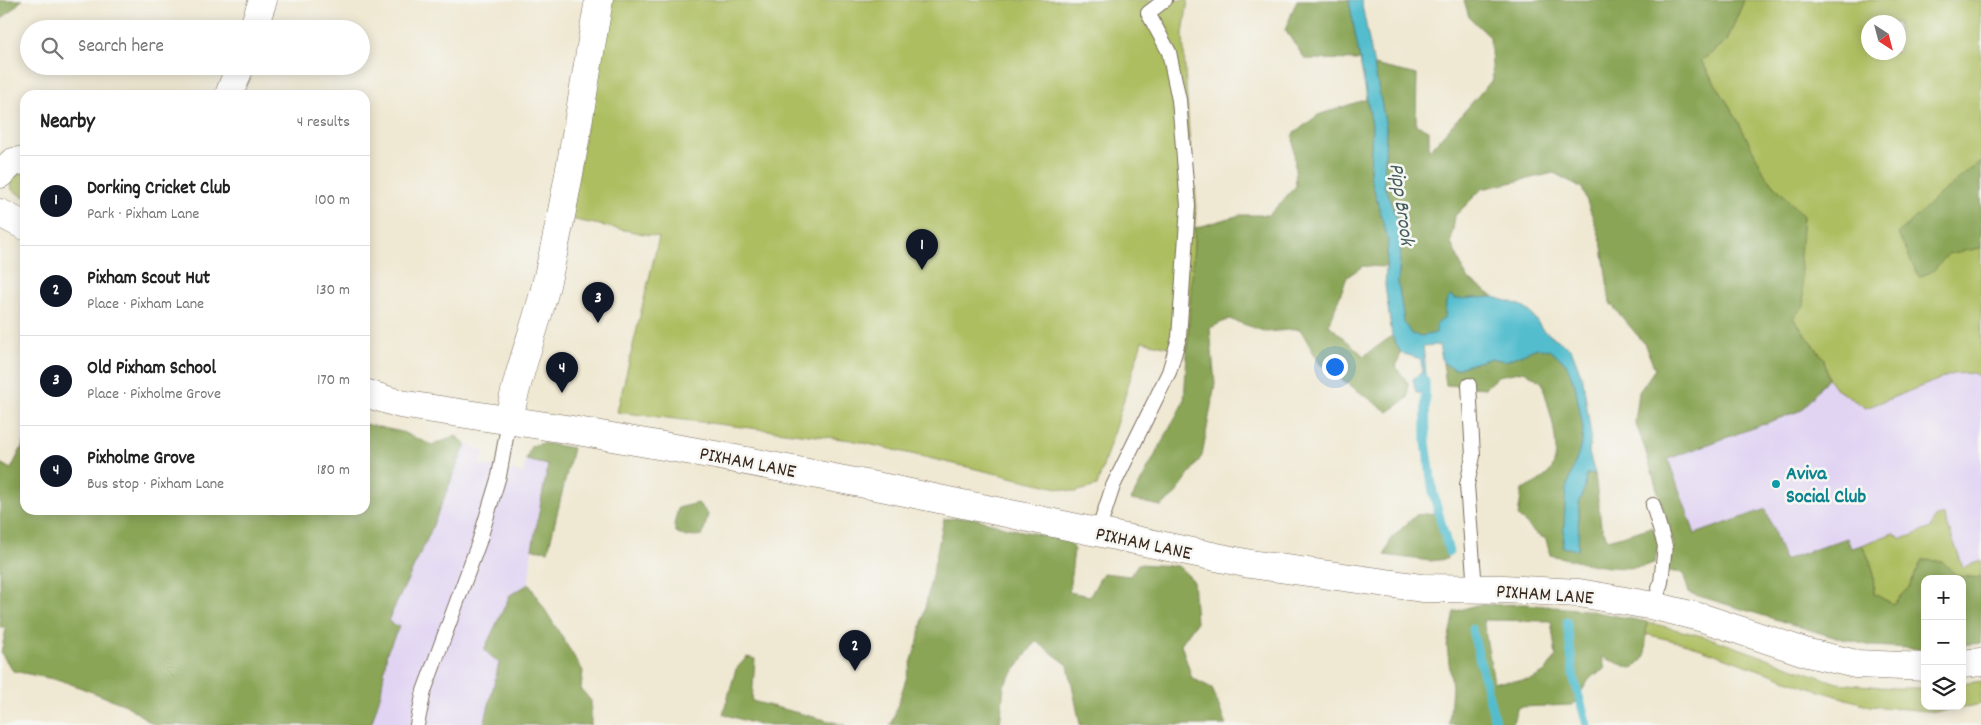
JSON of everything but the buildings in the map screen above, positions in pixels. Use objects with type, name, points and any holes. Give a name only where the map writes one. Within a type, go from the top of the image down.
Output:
[{"type":"main road","points":[[256,20],[263,0]]},
{"type":"main road","points":[[509,421],[512,401],[545,290],[557,234],[599,0]]},
{"type":"main road","points":[[231,90],[237,75]]},
{"type":"main road","points":[[0,174],[12,162],[20,161]]},
{"type":"main road","points":[[0,213],[20,223]]},
{"type":"main road","name":"PIXHAM LANE","points":[[370,395],[400,404],[715,455],[904,491],[1250,564],[1344,579],[1422,588],[1504,589],[1579,593],[1654,606],[1703,618],[1808,653],[1856,664],[1921,667]]},
{"type":"main road","points":[[1966,664],[1981,662]]},
{"type":"lane","points":[[1098,532],[1113,486],[1169,372],[1179,338],[1188,206],[1179,100],[1169,52],[1148,13],[1165,0]]},
{"type":"lane","points":[[1469,385],[1473,456],[1468,485],[1475,589]]},
{"type":"lane","points":[[417,725],[424,691],[479,542],[499,476],[509,421]]},
{"type":"lane","points":[[1653,505],[1666,546],[1661,582],[1654,606]]},
{"type":"shaded area","points":[[1538,0],[1981,0],[1981,643],[1966,645],[1966,575],[1921,575],[1921,649],[1872,646],[1830,636],[1689,593],[1695,535],[1635,422],[1639,392],[1655,369],[1644,343],[1610,303],[1601,240],[1582,188],[1554,173]]},
{"type":"shaded area","points":[[466,444],[485,452],[480,465],[523,473],[526,460],[548,465],[532,549],[529,584],[583,671],[581,689],[591,701],[591,725],[371,725],[381,693],[387,652],[399,627],[387,621],[429,535]]},
{"type":"green space","points":[[0,0],[22,0],[0,21]]},
{"type":"green space","points":[[608,0],[1188,0],[1183,34],[1189,134],[1196,200],[1190,326],[1186,351],[1142,341],[1097,486],[1075,492],[851,440],[617,412],[659,237],[570,219]]},
{"type":"green space","points":[[1297,0],[1349,0],[1360,60],[1305,59],[1285,30]]},
{"type":"green space","points":[[1464,0],[1744,0],[1727,41],[1701,61],[1735,115],[1766,176],[1803,216],[1800,256],[1804,306],[1793,318],[1824,359],[1828,378],[1802,410],[1668,459],[1695,534],[1766,509],[1784,560],[1847,538],[1851,548],[1862,545],[1873,567],[1874,594],[1893,604],[1909,587],[1922,560],[1942,561],[1956,575],[1921,575],[1921,649],[1872,646],[1830,636],[1689,593],[1683,573],[1667,571],[1674,546],[1635,422],[1639,392],[1655,369],[1644,343],[1610,303],[1601,240],[1582,188],[1554,173],[1482,189],[1455,216],[1451,243],[1467,278],[1494,297],[1456,299],[1446,302],[1445,317],[1436,333],[1422,336],[1410,334],[1404,322],[1398,282],[1402,234],[1384,185],[1386,127],[1374,65],[1417,75],[1416,125],[1429,130],[1429,151],[1493,79],[1490,37],[1469,17]]},
{"type":"green space","points":[[1744,0],[1981,0],[1981,377],[1973,373],[1953,374],[1866,408],[1836,389],[1828,378],[1824,359],[1793,318],[1803,216],[1766,176],[1735,115],[1701,61],[1727,41]]},
{"type":"green space","points":[[1367,99],[1372,125],[1370,175],[1388,241],[1386,267],[1363,266],[1347,277],[1329,325],[1364,356],[1392,336],[1401,353],[1396,367],[1408,383],[1408,398],[1388,412],[1320,364],[1300,329],[1266,332],[1229,319],[1210,328],[1215,384],[1202,456],[1174,496],[1161,506],[1131,500],[1184,401],[1195,228],[1240,215],[1269,215],[1296,186],[1293,134],[1318,115]]},
{"type":"green space","points":[[1981,161],[1981,248],[1948,254],[1933,271],[1919,277],[1898,234],[1940,194]]},
{"type":"green space","points":[[19,173],[20,194],[12,190],[11,180]]},
{"type":"green space","points":[[1537,348],[1549,349],[1566,363],[1575,385],[1583,428],[1582,442],[1566,490],[1563,547],[1578,549],[1579,502],[1585,487],[1586,474],[1595,474],[1601,525],[1608,540],[1652,527],[1660,544],[1654,563],[1629,568],[1616,568],[1550,555],[1546,539],[1536,534],[1518,516],[1522,490],[1545,476],[1551,470],[1555,461],[1556,450],[1553,426],[1542,382],[1524,371],[1498,376],[1485,388],[1446,385],[1443,363],[1455,369],[1491,358],[1505,361]]},
{"type":"green space","points":[[370,425],[402,432],[432,445],[456,436],[466,444],[429,535],[388,621],[399,627],[387,652],[381,693],[371,725],[154,725],[126,705],[63,681],[13,671],[1,653],[6,629],[0,627],[0,463],[11,469],[20,451],[20,515],[370,515]]},
{"type":"green space","points":[[543,443],[573,448],[548,551],[532,549],[548,465],[526,460],[531,446]]},
{"type":"green space","points":[[698,503],[708,514],[703,535],[686,537],[676,532],[674,525],[678,508]]},
{"type":"green space","points":[[1435,513],[1447,559],[1430,561],[1385,555],[1391,539],[1416,515]]},
{"type":"green space","points":[[1944,515],[1963,567],[1981,561],[1981,578],[1956,575],[1942,561],[1922,560],[1909,587],[1893,604],[1874,594],[1873,567],[1862,545],[1893,533],[1902,539],[1931,528],[1934,518]]},
{"type":"green space","points":[[971,517],[1008,528],[1069,541],[1074,550],[1069,592],[1090,596],[1103,573],[1130,576],[1138,564],[1178,566],[1193,580],[1196,623],[1181,644],[1192,678],[1212,688],[1226,725],[1079,725],[1068,665],[1036,641],[1004,685],[1000,725],[889,725],[892,723],[918,641],[944,519]]},
{"type":"green space","points":[[1966,577],[1981,578],[1981,643],[1966,645]]},
{"type":"green space","points":[[529,584],[583,671],[581,689],[591,701],[591,725],[484,725],[499,663],[484,650],[510,595]]},
{"type":"green space","points":[[1526,604],[1586,610],[1647,622],[1645,657],[1633,669],[1602,657],[1605,669],[1590,678],[1573,705],[1518,707],[1512,725],[1449,725],[1452,687],[1447,646],[1454,612],[1476,605]],"holes":[[[1483,620],[1551,621],[1556,656],[1545,672],[1531,680],[1494,682]]]},
{"type":"green space","points":[[1647,622],[1710,638],[1837,683],[1894,688],[1921,688],[1921,710],[1950,710],[1939,712],[1870,706],[1807,687],[1687,644],[1645,634]]},
{"type":"green space","points":[[747,657],[755,659],[752,701],[845,725],[759,725],[723,714],[736,669]]},
{"type":"green space","points":[[1981,681],[1981,704],[1966,707],[1966,683]]},
{"type":"water","points":[[1349,0],[1361,0],[1386,127],[1384,185],[1402,234],[1398,282],[1404,322],[1411,334],[1422,336],[1436,333],[1436,325],[1445,317],[1446,302],[1450,296],[1456,299],[1494,297],[1520,305],[1530,312],[1543,330],[1571,349],[1583,380],[1591,435],[1589,453],[1595,474],[1586,474],[1585,487],[1579,502],[1578,550],[1563,547],[1566,490],[1582,442],[1583,428],[1575,385],[1566,363],[1549,350],[1537,348],[1505,361],[1491,358],[1455,369],[1443,363],[1439,345],[1423,346],[1428,393],[1416,393],[1413,379],[1422,372],[1421,359],[1401,353],[1392,336],[1385,285],[1388,241],[1370,175],[1372,125]]},
{"type":"waterway","name":"Pipp Brook","points":[[1425,381],[1426,443],[1433,492],[1449,552]]},
{"type":"waterway","name":"Pipp Brook","points":[[1567,622],[1574,679],[1587,725]]},
{"type":"waterway","name":"Pipp Brook","points":[[1472,629],[1496,725]]},
{"type":"place","name":"Dorking Cricket Club","points":[[922,270]]},
{"type":"place","name":"Old Pixham School","points":[[598,323]]},
{"type":"place","name":"Pixholme Grove","points":[[562,393]]},
{"type":"place","name":"Aviva Social Club","points":[[1776,484]]},
{"type":"place","name":"Pixham Scout Hut","points":[[855,671]]}]
